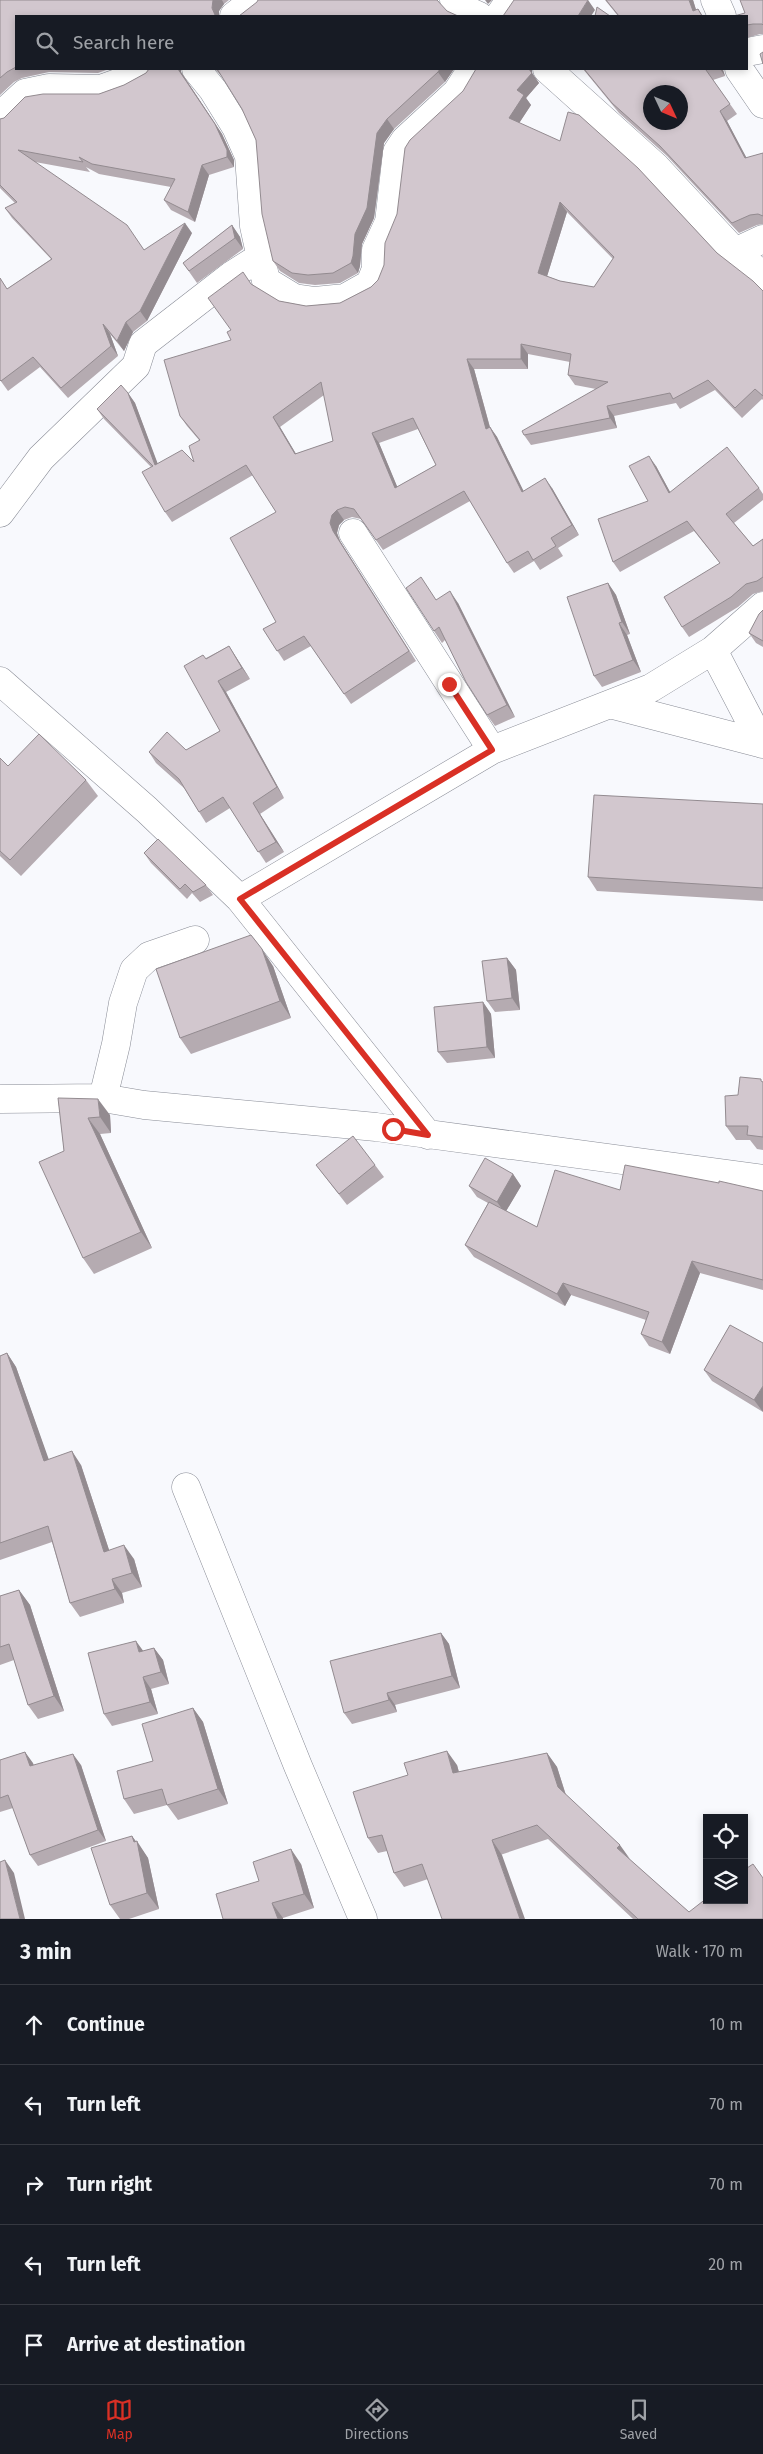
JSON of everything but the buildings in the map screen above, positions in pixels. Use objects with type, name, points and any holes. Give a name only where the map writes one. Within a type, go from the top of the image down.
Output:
[{"type":"street","points":[[235,15],[254,0]]},
{"type":"street","points":[[454,0],[464,10],[476,15]]},
{"type":"street","points":[[500,15],[510,0]]},
{"type":"street","points":[[715,0],[722,15]]},
{"type":"street","points":[[748,52],[763,49]]},
{"type":"street","points":[[0,116],[26,93],[50,88],[101,89],[126,80],[143,70]]},
{"type":"street","points":[[197,70],[218,98],[236,127],[249,156],[254,226],[266,281],[294,298],[315,301],[345,298],[370,284],[376,269],[376,250],[389,222],[397,152],[404,140],[457,92],[471,70]]},
{"type":"street","points":[[548,70],[656,167],[735,252],[763,276]]},
{"type":"street","points":[[740,70],[763,104]]},
{"type":"street","points":[[735,252],[763,239]]},
{"type":"street","points":[[0,512],[41,458],[136,366],[143,344],[232,275],[262,256]]},
{"type":"street","points":[[352,533],[492,750]]},
{"type":"street","points":[[240,899],[492,750],[651,688],[713,650],[763,606]]},
{"type":"street","points":[[713,650],[762,744]]},
{"type":"street","points":[[0,681],[147,810],[240,899],[428,1135]]},
{"type":"street","points":[[612,704],[762,744]]},
{"type":"street","points":[[103,1098],[116,1044],[123,1003],[134,970],[150,956],[195,940]]},
{"type":"street","points":[[0,1099],[103,1098],[144,1105],[376,1127],[763,1179]]},
{"type":"street","points":[[186,1488],[298,1766],[363,1919]]},
{"type":"route","points":[[393,1129],[428,1135],[240,899],[492,750],[449,684]]}]
